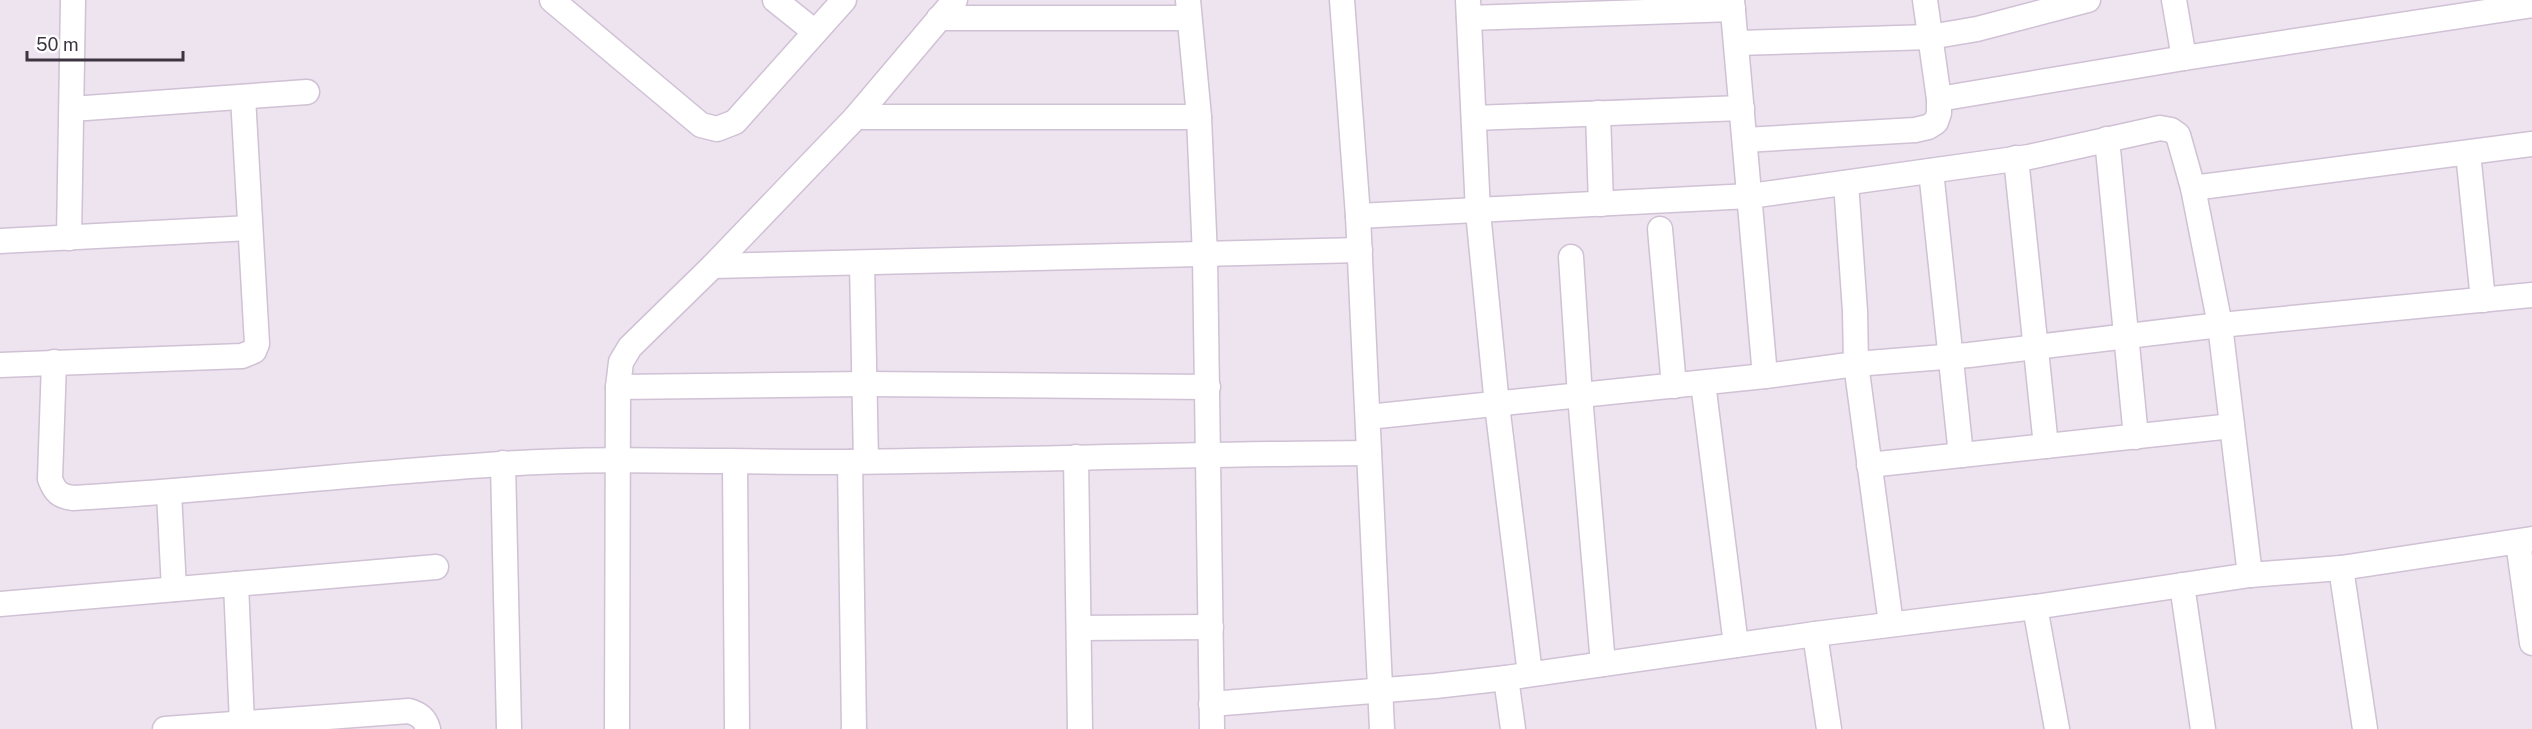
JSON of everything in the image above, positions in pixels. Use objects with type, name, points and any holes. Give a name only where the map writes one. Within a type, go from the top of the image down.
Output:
[{"type":"street","points":[[69,238],[73,0]]},
{"type":"street","points":[[552,0],[701,125],[717,129],[735,122],[844,0]]},
{"type":"street","points":[[775,0],[815,32]]},
{"type":"street","points":[[617,729],[618,387],[621,362],[630,347],[713,266],[856,117],[955,0]]},
{"type":"street","points":[[1342,0],[1359,216],[1382,729]]},
{"type":"street","points":[[1745,140],[1915,130],[1928,127],[1936,122],[1939,113],[1939,99],[1925,0]]},
{"type":"street","points":[[1737,44],[1930,37],[1977,28],[2057,4],[2088,0]]},
{"type":"street","points":[[2174,0],[2184,58]]},
{"type":"street","points":[[1530,674],[1497,405],[1478,212],[1469,9],[1733,5],[1765,376]]},
{"type":"street","points":[[1939,99],[2184,58],[2532,5]]},
{"type":"street","points":[[939,18],[1188,9],[1199,117],[1205,256],[1212,729]]},
{"type":"street","points":[[72,109],[307,92]]},
{"type":"street","points":[[0,365],[249,354],[257,344],[243,97]]},
{"type":"street","points":[[1474,118],[1742,108]]},
{"type":"street","points":[[1598,113],[1601,204]]},
{"type":"street","points":[[856,117],[1199,117]]},
{"type":"street","points":[[1359,216],[1478,212],[1750,196],[2016,158],[2160,129],[2171,130],[2178,135],[2193,188],[2220,325],[2250,575]]},
{"type":"street","points":[[2107,140],[2136,437]]},
{"type":"street","points":[[2193,188],[2532,144]]},
{"type":"street","points":[[2468,153],[2483,300]]},
{"type":"street","points":[[2016,158],[2046,446]]},
{"type":"street","points":[[1930,171],[1961,455]]},
{"type":"street","points":[[1846,183],[1855,311],[1856,364],[1891,624]]},
{"type":"street","points":[[0,241],[250,228]]},
{"type":"street","points":[[1660,230],[1674,386]]},
{"type":"street","points":[[713,266],[1205,256],[1360,250]]},
{"type":"street","points":[[1571,257],[1580,396],[1603,664]]},
{"type":"street","points":[[854,729],[858,462],[864,384],[862,263]]},
{"type":"street","points":[[1368,417],[1703,383],[1856,364],[1950,356],[2220,325],[2532,295]]},
{"type":"street","points":[[54,362],[50,479],[55,492],[73,498],[169,493],[503,464],[619,460],[735,463],[858,462],[1209,454],[1369,453]]},
{"type":"street","points":[[1703,383],[1736,645]]},
{"type":"street","points":[[618,387],[864,384],[1208,387]]},
{"type":"street","points":[[1869,465],[2232,426]]},
{"type":"street","points":[[1076,457],[1080,729]]},
{"type":"street","points":[[735,463],[737,729]]},
{"type":"street","points":[[503,464],[509,729]]},
{"type":"street","points":[[169,493],[174,589]]},
{"type":"street","points":[[1211,704],[1380,691],[1506,678],[1815,634],[2035,607],[2250,575],[2341,568],[2525,541],[2532,643]]},
{"type":"street","points":[[0,604],[436,567]]},
{"type":"street","points":[[2341,568],[2365,729]]},
{"type":"street","points":[[236,584],[242,723]]},
{"type":"street","points":[[2182,585],[2203,729]]},
{"type":"street","points":[[2035,607],[2057,729]]},
{"type":"street","points":[[1078,628],[1211,627]]},
{"type":"street","points":[[1815,634],[1829,729]]},
{"type":"street","points":[[1506,678],[1513,729]]},
{"type":"street","points":[[165,729],[409,711],[419,714],[426,722],[428,729]]}]
